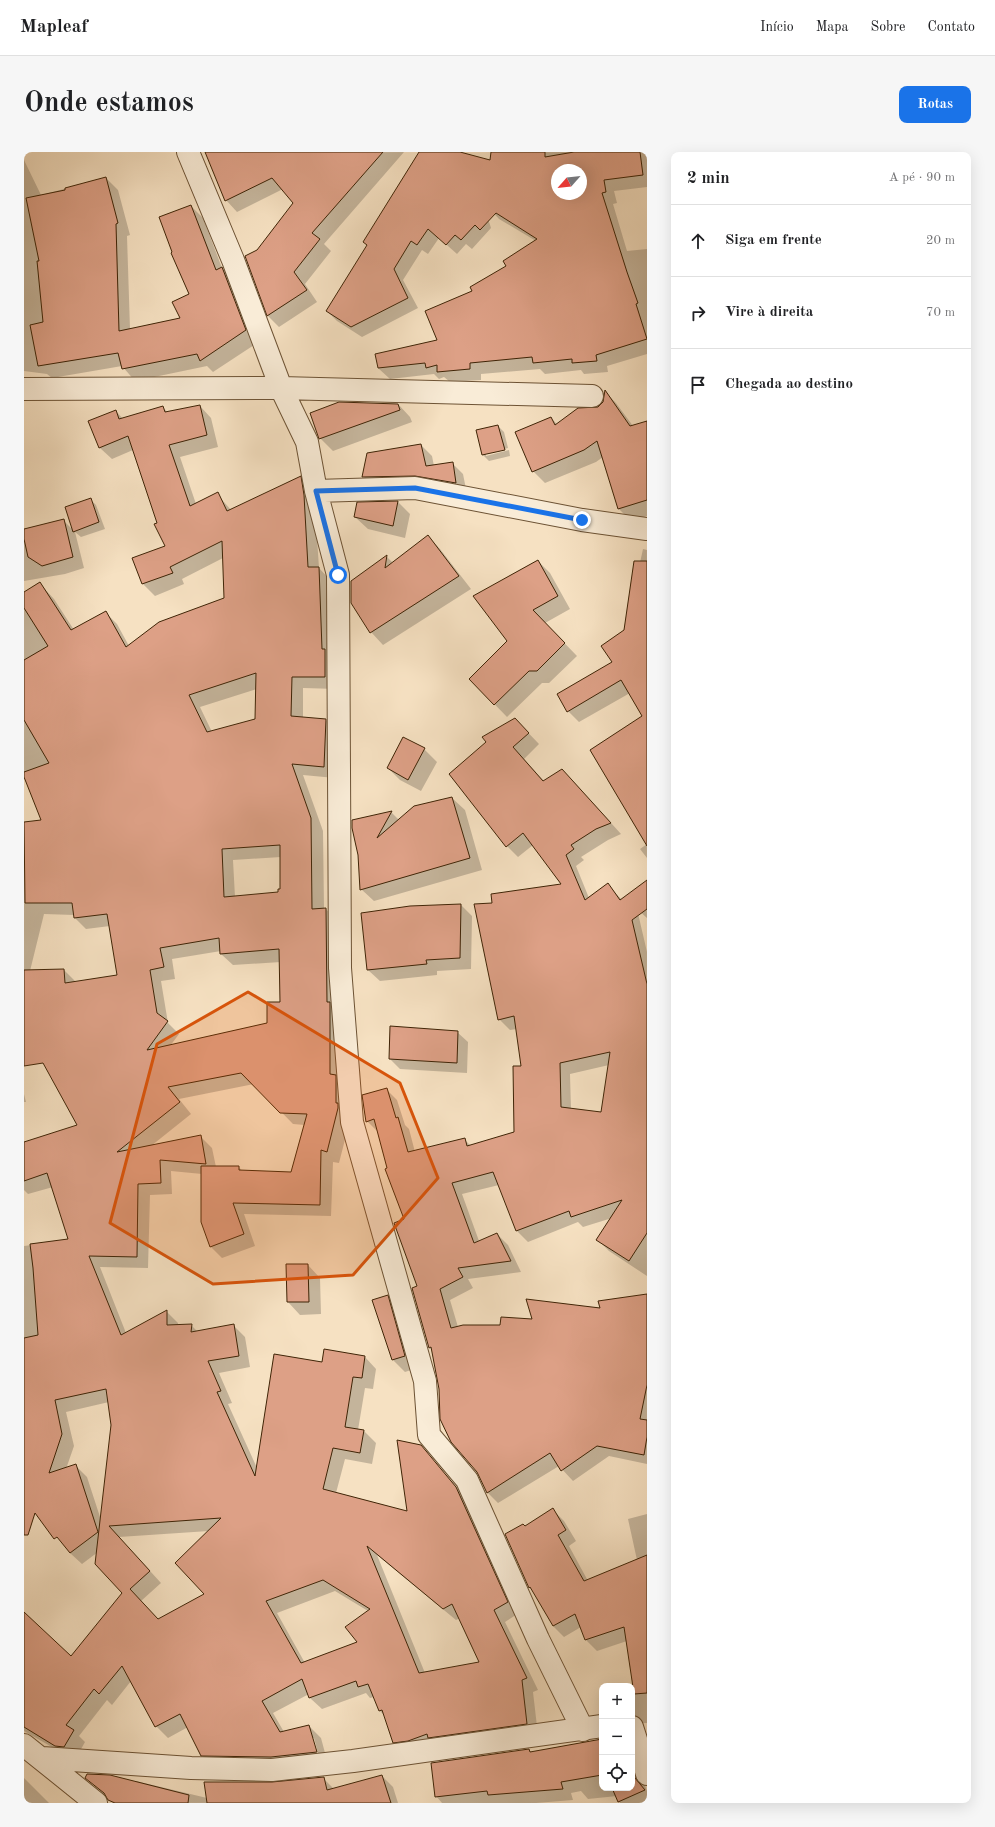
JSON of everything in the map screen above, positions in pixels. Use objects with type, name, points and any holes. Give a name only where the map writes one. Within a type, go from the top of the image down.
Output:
[{"type":"street","points":[[42,1758],[191,1768],[272,1770],[593,1728],[538,1639],[467,1480],[429,1435],[426,1381],[352,1122],[340,968],[338,575],[316,491],[307,442],[281,388],[233,260],[188,152]]},
{"type":"street","points":[[24,389],[281,388],[592,396]]},
{"type":"street","points":[[316,491],[415,488],[582,520],[647,529]]},
{"type":"street","points":[[635,1721],[647,1721]]},
{"type":"street","points":[[635,1736],[647,1774]]},
{"type":"street","points":[[24,1745],[96,1803]]},
{"type":"highlighted area","points":[[248,992],[400,1083],[438,1178],[353,1275],[213,1284],[110,1223],[157,1044]]},
{"type":"building","points":[[205,152],[383,152],[312,233],[320,239],[294,272],[307,290],[267,316],[245,256],[257,250],[293,203],[272,178],[225,201]]},
{"type":"building","points":[[419,152],[460,152],[490,160],[491,152],[545,152],[545,157],[574,152],[640,152],[643,175],[604,180],[606,192],[602,193],[638,303],[636,304],[647,339],[596,355],[597,361],[572,363],[572,359],[533,363],[532,357],[470,363],[470,369],[437,372],[437,365],[426,368],[425,363],[378,368],[375,354],[437,340],[425,311],[472,291],[470,287],[506,266],[503,261],[537,239],[496,213],[480,230],[475,225],[461,240],[455,235],[446,245],[428,229],[417,245],[411,241],[394,269],[408,298],[351,327],[326,311],[367,245],[363,242]]},
{"type":"building","points":[[106,177],[118,223],[116,224],[119,331],[180,318],[172,302],[189,294],[171,253],[172,252],[159,217],[191,205],[216,270],[222,267],[246,330],[200,361],[197,354],[122,369],[118,353],[38,366],[30,325],[43,322],[37,261],[39,261],[26,198],[65,190],[65,188]]},
{"type":"building","points":[[605,390],[630,426],[647,421],[647,500],[618,509],[597,441],[584,450],[532,472],[515,432],[551,417],[555,425],[578,408],[598,407],[603,402]]},
{"type":"building","points":[[339,402],[398,404],[400,410],[319,439],[310,413]]},
{"type":"building","points":[[200,405],[207,435],[169,445],[190,506],[218,492],[227,511],[301,476],[304,495],[308,567],[319,567],[322,649],[325,649],[325,677],[292,677],[291,716],[326,719],[324,767],[292,764],[311,818],[312,909],[326,908],[327,1002],[330,1002],[330,1074],[336,1075],[336,1103],[338,1103],[338,1108],[327,1152],[321,1150],[320,1205],[233,1203],[244,1234],[210,1247],[201,1222],[201,1166],[239,1166],[239,1170],[291,1172],[307,1114],[280,1113],[241,1073],[168,1087],[180,1102],[117,1152],[201,1135],[206,1164],[160,1160],[161,1183],[138,1184],[137,1257],[89,1256],[121,1335],[167,1310],[167,1325],[192,1324],[191,1332],[234,1324],[239,1356],[208,1361],[221,1391],[217,1392],[255,1476],[274,1354],[322,1362],[324,1349],[365,1356],[362,1378],[353,1377],[345,1427],[364,1430],[360,1453],[333,1448],[323,1489],[407,1511],[397,1440],[421,1445],[456,1487],[508,1602],[494,1610],[527,1678],[522,1680],[527,1724],[428,1738],[427,1734],[408,1741],[393,1743],[382,1710],[379,1711],[368,1684],[358,1687],[356,1681],[309,1698],[302,1679],[262,1701],[280,1732],[309,1725],[317,1752],[271,1757],[201,1756],[180,1714],[155,1727],[122,1666],[99,1694],[94,1689],[66,1725],[74,1730],[64,1747],[55,1746],[24,1727],[24,1612],[71,1656],[122,1593],[95,1564],[111,1425],[106,1389],[55,1400],[62,1434],[49,1473],[76,1464],[98,1532],[70,1553],[57,1537],[54,1539],[35,1513],[28,1535],[24,1535],[24,1338],[38,1335],[30,1244],[68,1239],[47,1173],[24,1181],[24,1142],[77,1125],[43,1063],[24,1066],[24,970],[64,969],[65,983],[117,975],[107,914],[74,918],[72,903],[25,903],[24,822],[41,820],[24,777],[24,772],[49,763],[24,720],[24,660],[48,646],[24,608],[24,592],[40,582],[71,630],[106,611],[126,647],[159,622],[224,598],[222,541],[170,567],[173,573],[142,584],[132,558],[165,546],[154,524],[157,523],[128,436],[99,448],[88,421],[116,410],[119,419],[163,406],[165,412]],"holes":[[[256,673],[255,719],[207,732],[189,695]],[[280,845],[280,889],[278,889],[278,892],[224,897],[222,849]],[[219,938],[220,954],[279,949],[280,1002],[267,1002],[267,1023],[147,1050],[168,1021],[157,1013],[150,970],[164,967],[160,948]],[[221,1518],[175,1563],[204,1594],[158,1619],[130,1589],[150,1571],[109,1526]],[[367,1546],[443,1609],[452,1604],[479,1662],[419,1673]],[[323,1580],[370,1609],[345,1627],[357,1642],[301,1663],[266,1601]]]},
{"type":"building","points":[[498,425],[505,450],[482,455],[476,430]]},
{"type":"building","points":[[421,444],[426,466],[453,462],[456,483],[415,476],[362,477],[367,453]]},
{"type":"building","points":[[91,498],[99,522],[73,532],[65,507]]},
{"type":"building","points":[[398,501],[393,526],[354,517],[357,502]]},
{"type":"building","points":[[64,519],[73,557],[42,566],[28,557],[24,539],[24,529]]},
{"type":"building","points":[[428,535],[459,576],[370,633],[351,603],[351,581],[387,555],[385,568]]},
{"type":"building","points":[[538,560],[558,596],[533,610],[565,643],[537,671],[529,671],[494,705],[469,679],[507,641],[473,596]]},
{"type":"building","points":[[634,561],[647,561],[647,846],[590,750],[642,716],[621,680],[567,712],[557,694],[612,662],[601,646],[624,630]]},
{"type":"building","points":[[515,718],[529,733],[513,747],[543,781],[562,769],[611,823],[596,829],[571,845],[574,849],[566,855],[585,900],[608,883],[620,900],[647,880],[647,909],[632,920],[647,984],[647,1233],[629,1261],[596,1240],[622,1200],[571,1217],[569,1211],[516,1231],[493,1172],[452,1183],[474,1243],[497,1233],[511,1261],[458,1268],[463,1277],[440,1289],[451,1328],[463,1325],[500,1325],[501,1317],[532,1319],[526,1299],[600,1308],[598,1301],[647,1294],[647,1385],[640,1419],[647,1420],[647,1437],[644,1455],[597,1446],[561,1471],[550,1453],[487,1493],[477,1472],[451,1442],[440,1419],[439,1389],[431,1347],[429,1348],[412,1288],[417,1286],[394,1223],[404,1219],[385,1169],[387,1168],[374,1119],[366,1122],[362,1095],[387,1088],[396,1118],[398,1117],[408,1152],[465,1138],[467,1146],[514,1132],[513,1066],[521,1066],[514,1016],[498,1020],[474,904],[492,903],[491,894],[561,884],[523,833],[506,847],[449,774],[486,742],[482,737]],"holes":[[[610,1052],[601,1112],[561,1107],[560,1063]]]},
{"type":"building","points":[[403,737],[425,748],[408,780],[387,768]]},
{"type":"building","points":[[452,797],[470,858],[360,890],[358,855],[352,828],[352,820],[392,811],[377,838],[414,806]]},
{"type":"building","points":[[461,904],[460,958],[426,960],[427,964],[367,970],[361,913],[410,906]]},
{"type":"building","points":[[390,1026],[458,1031],[457,1063],[389,1059]]},
{"type":"building","points":[[286,1264],[308,1264],[309,1302],[287,1302]]},
{"type":"building","points":[[388,1295],[405,1356],[392,1360],[372,1300]]},
{"type":"building","points":[[553,1508],[566,1530],[558,1535],[584,1581],[647,1555],[647,1693],[635,1694],[635,1683],[632,1683],[624,1627],[585,1640],[575,1614],[553,1626],[530,1587],[529,1588],[505,1534],[523,1524],[525,1526]]},
{"type":"building","points":[[599,1740],[599,1776],[561,1782],[563,1789],[488,1795],[487,1791],[435,1797],[431,1763],[529,1749],[530,1752]]},
{"type":"building","points":[[87,1774],[110,1775],[189,1795],[188,1803],[115,1803],[108,1800],[104,1793],[85,1778]]},
{"type":"building","points":[[382,1775],[391,1803],[207,1803],[204,1782],[272,1782],[324,1777],[327,1790]]},
{"type":"building","points":[[635,1778],[645,1790],[618,1802],[613,1791],[635,1791]]},
{"type":"route","points":[[338,575],[316,491],[415,488],[582,520]]}]
